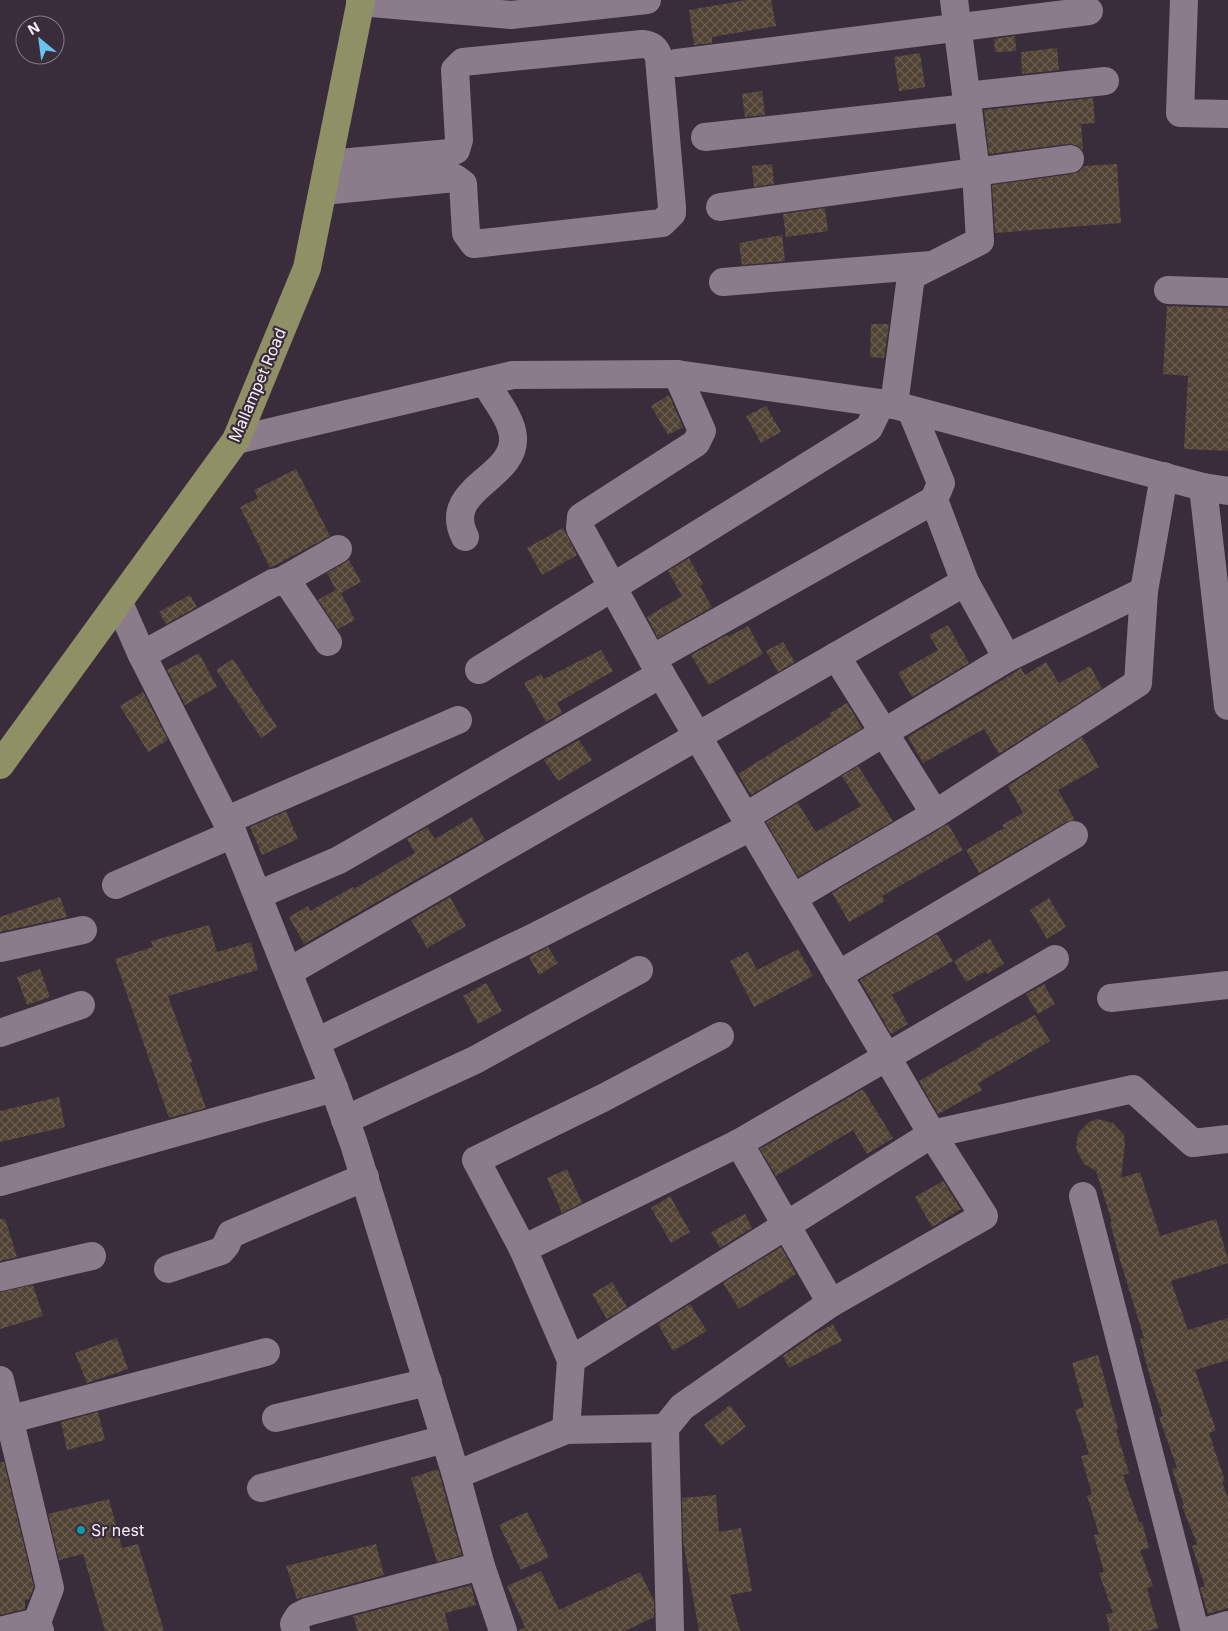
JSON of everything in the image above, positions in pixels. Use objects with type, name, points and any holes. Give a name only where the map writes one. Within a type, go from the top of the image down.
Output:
[{"type":"main road","name":"Mallampet Road","points":[[0,765],[236,440],[307,268],[361,1]]},
{"type":"street","points":[[361,1],[511,15],[647,0]]},
{"type":"street","points":[[258,895],[338,860],[934,500],[941,483],[895,406],[911,276],[980,241],[976,172],[954,0]]},
{"type":"street","points":[[1184,0],[1180,113],[1228,114]]},
{"type":"street","points":[[677,63],[1089,11]]},
{"type":"street","points":[[323,191],[454,178],[463,184],[466,233],[474,244],[662,223],[672,213],[672,207],[659,58],[656,50],[650,45],[642,44],[463,62],[455,70],[459,140],[456,150],[450,153],[328,164]]},
{"type":"street","points":[[705,137],[967,102],[1105,81]]},
{"type":"street","points":[[720,207],[1070,159]]},
{"type":"street","points":[[723,282],[935,264]]},
{"type":"street","points":[[1168,290],[1228,292]]},
{"type":"street","points":[[236,440],[513,375],[677,374],[895,406],[1215,489],[1228,706]]},
{"type":"street","points":[[666,1630],[665,1428],[682,1407],[831,1303],[984,1216],[932,1134],[748,822],[612,589],[580,528],[579,522],[581,517],[696,443],[700,437],[702,430],[677,374]]},
{"type":"street","points":[[464,537],[459,526],[459,514],[465,500],[503,463],[512,449],[513,437],[510,425],[485,382]]},
{"type":"street","points":[[479,670],[869,428],[895,406]]},
{"type":"street","points":[[793,898],[936,814],[1138,683],[1144,591],[1164,476]]},
{"type":"street","points":[[934,500],[965,582],[1007,658]]},
{"type":"street","points":[[142,655],[273,583],[282,581],[338,549]]},
{"type":"street","points":[[282,581],[290,584],[328,642]]},
{"type":"street","points":[[290,971],[965,582]]},
{"type":"street","points":[[316,1042],[532,938],[748,822],[1007,658],[1144,591]]},
{"type":"street","points":[[119,602],[142,655],[230,827],[290,971],[334,1088],[365,1177],[456,1475],[481,1566],[503,1631]]},
{"type":"street","points":[[836,656],[936,814]]},
{"type":"street","points":[[116,885],[230,827],[458,720]]},
{"type":"street","points":[[838,974],[1074,835]]},
{"type":"street","points":[[0,948],[83,930]]},
{"type":"street","points":[[524,1250],[738,1144],[1055,959]]},
{"type":"street","points":[[345,1120],[475,1060],[639,970]]},
{"type":"street","points":[[1111,998],[1228,985]]},
{"type":"street","points":[[0,1033],[81,1005]]},
{"type":"street","points":[[566,1430],[571,1360],[524,1250],[476,1160],[603,1098],[720,1036]]},
{"type":"street","points":[[0,1182],[334,1088]]},
{"type":"street","points":[[571,1360],[785,1224],[932,1134],[1132,1089],[1194,1143],[1228,1139]]},
{"type":"street","points":[[738,1144],[831,1303]]},
{"type":"street","points":[[168,1269],[221,1251],[231,1234],[365,1177]]},
{"type":"street","points":[[1083,1196],[1195,1631]]},
{"type":"street","points":[[0,1277],[92,1256]]},
{"type":"street","points":[[5,1421],[266,1352]]},
{"type":"street","points":[[0,1380],[5,1421],[50,1588],[38,1626],[0,1630]]},
{"type":"street","points":[[276,1418],[428,1382]]},
{"type":"street","points":[[456,1475],[566,1430],[665,1428]]},
{"type":"street","points":[[261,1488],[445,1439]]},
{"type":"street","points":[[296,1631],[294,1624],[299,1616],[307,1612],[481,1566]]},
{"type":"street","points":[[1207,1631],[1228,1625]]},
{"type":"building","points":[[747,0],[771,0],[776,26],[712,37],[712,43],[694,45],[689,10]]},
{"type":"building","points":[[1015,36],[1016,51],[995,52],[994,39]]},
{"type":"building","points":[[1057,48],[1059,70],[1022,74],[1021,52]]},
{"type":"building","points":[[920,53],[925,87],[899,91],[894,57]]},
{"type":"building","points":[[762,91],[765,115],[745,117],[742,94]]},
{"type":"building","points":[[1093,98],[1095,123],[1081,124],[1083,150],[1076,145],[1068,144],[989,154],[984,110]]},
{"type":"building","points":[[772,164],[774,184],[754,187],[752,166]]},
{"type":"building","points":[[1117,164],[1121,223],[995,233],[992,185],[1072,174],[1079,172],[1084,166]]},
{"type":"building","points":[[825,208],[828,231],[786,237],[783,214]]},
{"type":"building","points":[[782,235],[785,261],[742,265],[739,243]]},
{"type":"building","points":[[1167,306],[1228,308],[1228,451],[1184,449],[1188,376],[1163,374]]},
{"type":"building","points":[[871,324],[889,324],[884,358],[870,357]]},
{"type":"building","points":[[669,395],[683,427],[668,435],[651,406]]},
{"type":"building","points":[[766,406],[781,432],[761,443],[746,416]]},
{"type":"building","points":[[296,469],[330,536],[270,568],[240,507],[258,498],[254,490]]},
{"type":"building","points":[[563,528],[577,555],[542,575],[527,548]]},
{"type":"building","points":[[689,558],[703,584],[700,586],[712,607],[658,638],[647,617],[682,596],[668,571]]},
{"type":"building","points":[[349,560],[361,582],[341,593],[355,620],[338,629],[318,600],[336,590],[327,573]]},
{"type":"building","points":[[190,595],[197,607],[166,624],[159,612]]},
{"type":"building","points":[[948,625],[969,663],[912,697],[898,673],[938,650],[929,635]]},
{"type":"building","points":[[748,626],[763,654],[709,685],[691,655],[727,635],[728,637]]},
{"type":"building","points":[[783,642],[795,662],[778,672],[766,651]]},
{"type":"building","points":[[601,650],[613,671],[557,703],[562,713],[546,722],[524,683],[541,674],[544,679]]},
{"type":"building","points":[[199,653],[217,687],[185,705],[167,670]]},
{"type":"building","points":[[233,659],[277,727],[261,738],[216,670]]},
{"type":"building","points":[[1046,662],[1059,683],[1090,666],[1102,688],[999,754],[984,729],[923,763],[908,737],[1021,668],[1025,675]]},
{"type":"building","points":[[143,692],[168,740],[148,752],[120,706]]},
{"type":"building","points":[[847,703],[862,728],[751,795],[738,774],[831,716],[830,713]]},
{"type":"building","points":[[1082,737],[1099,767],[1058,790],[1075,820],[1066,822],[979,873],[966,850],[1004,828],[1002,825],[1023,813],[1008,786]]},
{"type":"building","points":[[579,740],[592,760],[558,781],[544,760]]},
{"type":"building","points":[[858,766],[893,821],[798,877],[766,822],[798,803],[816,832],[861,806],[842,776]]},
{"type":"building","points":[[286,811],[298,839],[262,855],[250,827]]},
{"type":"building","points":[[472,817],[485,840],[304,944],[289,917],[308,906],[310,911],[353,887],[354,889],[415,853],[407,839],[427,827],[435,839]]},
{"type":"building","points":[[948,824],[963,850],[882,896],[885,901],[849,922],[832,893]]},
{"type":"building","points":[[60,897],[67,917],[0,932],[0,917]]},
{"type":"building","points":[[450,897],[466,926],[427,948],[411,920]]},
{"type":"building","points":[[1049,898],[1066,927],[1047,939],[1030,910]]},
{"type":"building","points":[[209,925],[217,952],[251,942],[258,970],[168,996],[192,1062],[190,1063],[206,1108],[169,1118],[115,959],[153,947],[151,941]]},
{"type":"building","points":[[937,934],[953,961],[892,995],[908,1024],[891,1034],[860,980]]},
{"type":"building","points":[[990,939],[1004,964],[987,974],[986,971],[966,982],[954,961]]},
{"type":"building","points":[[548,947],[558,963],[539,975],[529,957]]},
{"type":"building","points":[[798,949],[813,976],[754,1007],[730,961],[748,952],[757,970]]},
{"type":"building","points":[[40,969],[50,997],[27,1005],[17,977]]},
{"type":"building","points":[[486,983],[502,1011],[478,1024],[463,996]]},
{"type":"building","points":[[1044,984],[1055,1004],[1038,1014],[1026,994]]},
{"type":"building","points":[[1035,1015],[1050,1041],[978,1083],[982,1090],[938,1114],[919,1081]]},
{"type":"building","points":[[863,1089],[893,1138],[867,1154],[853,1130],[776,1176],[760,1149]]},
{"type":"building","points":[[59,1097],[65,1127],[0,1142],[0,1111]]},
{"type":"building","points":[[1097,1119],[1113,1123],[1124,1135],[1125,1143],[1121,1178],[1140,1172],[1160,1236],[1216,1219],[1228,1259],[1228,1263],[1171,1281],[1188,1330],[1228,1318],[1228,1360],[1195,1370],[1216,1430],[1209,1433],[1225,1481],[1222,1482],[1228,1498],[1228,1608],[1208,1614],[1200,1588],[1205,1586],[1192,1546],[1197,1544],[1182,1506],[1184,1505],[1172,1469],[1177,1468],[1159,1417],[1163,1416],[1140,1339],[1144,1338],[1120,1260],[1110,1222],[1112,1222],[1096,1171],[1084,1164],[1076,1149],[1078,1133],[1089,1122]]},
{"type":"building","points":[[567,1169],[582,1203],[562,1213],[547,1178]]},
{"type":"building","points":[[943,1181],[961,1209],[932,1227],[915,1197]]},
{"type":"building","points":[[670,1196],[690,1232],[671,1243],[651,1208]]},
{"type":"building","points":[[745,1214],[752,1228],[720,1248],[711,1232]]},
{"type":"building","points":[[0,1219],[5,1219],[17,1257],[0,1261]]},
{"type":"building","points":[[781,1247],[796,1274],[739,1309],[723,1283]]},
{"type":"building","points":[[612,1282],[627,1307],[607,1319],[592,1294]]},
{"type":"building","points":[[33,1285],[43,1316],[0,1329],[0,1292]]},
{"type":"building","points":[[690,1304],[707,1331],[673,1351],[658,1324]]},
{"type":"building","points":[[833,1324],[842,1341],[789,1368],[783,1356],[813,1335]]},
{"type":"building","points":[[117,1338],[128,1369],[87,1383],[75,1353]]},
{"type":"building","points":[[1098,1355],[1118,1429],[1116,1430],[1129,1473],[1123,1475],[1139,1522],[1142,1522],[1149,1548],[1140,1550],[1153,1586],[1147,1588],[1158,1628],[1147,1631],[1110,1631],[1106,1614],[1113,1613],[1099,1573],[1104,1572],[1094,1535],[1099,1534],[1087,1496],[1092,1494],[1081,1456],[1089,1454],[1075,1410],[1084,1407],[1072,1363]]},
{"type":"building","points":[[730,1405],[746,1427],[721,1446],[704,1425]]},
{"type":"building","points":[[98,1412],[105,1440],[67,1450],[61,1422]]},
{"type":"building","points":[[0,1462],[4,1462],[34,1587],[29,1599],[25,1600],[25,1609],[0,1615]]},
{"type":"building","points":[[438,1469],[462,1555],[437,1562],[411,1478]]},
{"type":"building","points":[[716,1495],[719,1532],[741,1528],[752,1591],[730,1595],[740,1631],[699,1631],[683,1541],[682,1498]]},
{"type":"building","points":[[109,1499],[122,1548],[138,1544],[164,1631],[105,1631],[83,1554],[59,1560],[48,1514]]},
{"type":"building","points":[[527,1512],[549,1557],[521,1570],[499,1525]]},
{"type":"building","points":[[376,1544],[384,1575],[297,1599],[286,1566]]},
{"type":"building","points":[[541,1571],[559,1610],[640,1572],[654,1601],[654,1617],[625,1631],[518,1631],[525,1627],[507,1586]]},
{"type":"building","points":[[471,1585],[476,1605],[445,1613],[449,1631],[358,1631],[353,1616]]},
{"type":"place","name":"Sr nest","points":[[81,1530]]}]
